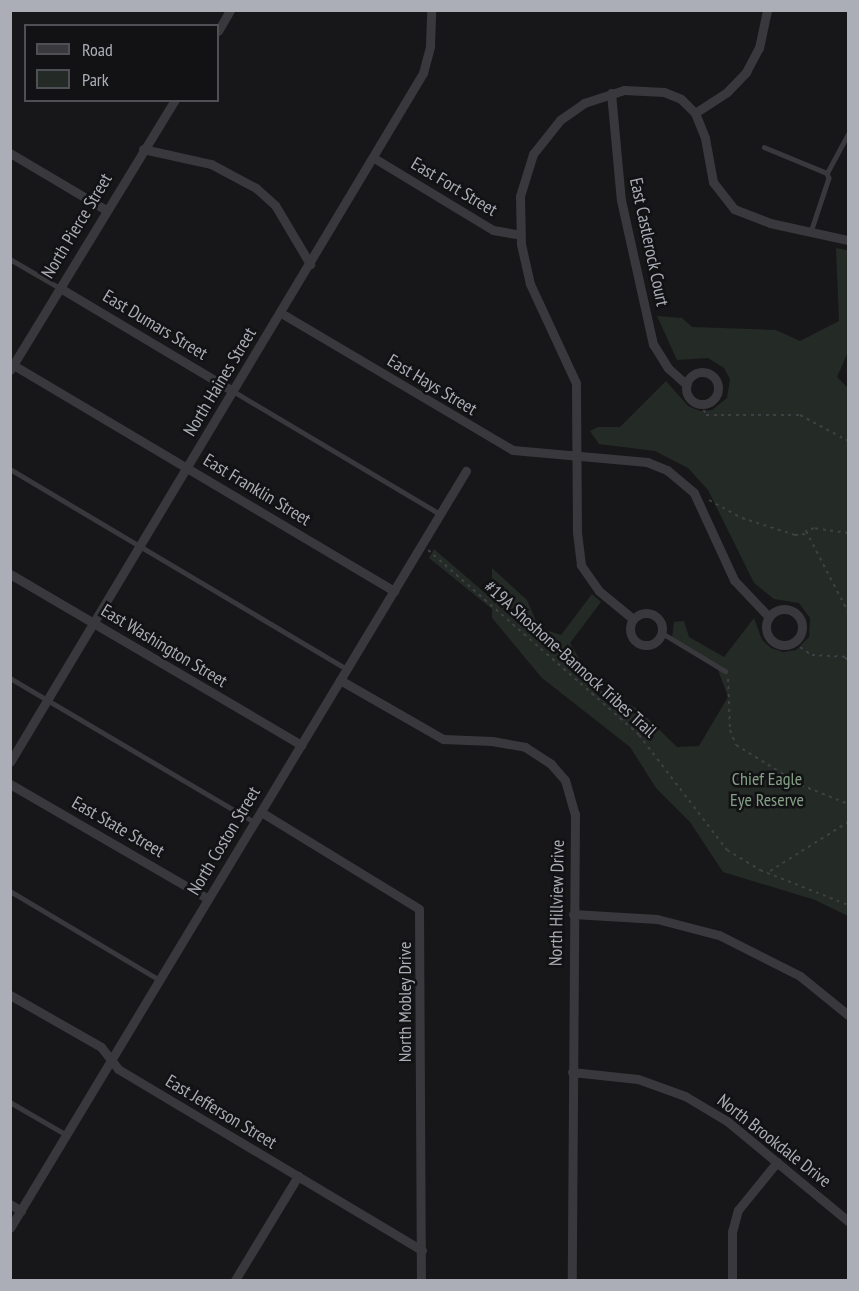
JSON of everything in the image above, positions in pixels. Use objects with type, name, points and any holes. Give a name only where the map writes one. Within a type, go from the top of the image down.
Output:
[{"type":"street","points":[[219,29],[230,10]]},
{"type":"street","name":"North Haines Street","points":[[10,762],[423,73],[430,46],[431,10]]},
{"type":"street","points":[[695,112],[727,92],[746,72],[759,48],[766,10]]},
{"type":"street","points":[[633,619],[599,591],[581,565],[577,532],[576,383],[530,284],[520,235],[523,182],[541,142],[571,111],[611,93],[638,89],[664,92],[681,99],[695,112],[705,138],[713,182],[734,209],[770,223],[849,240]]},
{"type":"street","name":"East Castlerock Court","points":[[611,93],[621,200],[653,344],[668,368],[687,385],[689,397],[701,403]]},
{"type":"street","name":"North Pierce Street","points":[[12,366],[174,102]]},
{"type":"street","points":[[143,149],[211,164],[256,188],[275,205],[310,264]]},
{"type":"street","points":[[10,153],[106,210]]},
{"type":"street","name":"East Fort Street","points":[[374,158],[493,230],[520,235]]},
{"type":"street","name":"East Dumars Street","points":[[60,288],[233,391]]},
{"type":"street","name":"East Hays Street","points":[[280,313],[498,443],[530,454],[647,462],[684,482],[699,501],[734,580],[769,617]]},
{"type":"street","name":"East Franklin Street","points":[[12,366],[394,591]]},
{"type":"street","points":[[687,385],[699,373],[715,379],[716,396],[701,403]]},
{"type":"street","name":"North Coston Street","points":[[10,1228],[466,471]]},
{"type":"street","name":"East Washington Street","points":[[10,574],[301,746]]},
{"type":"street","points":[[781,609],[795,612],[802,624],[794,643],[773,642],[766,630],[769,617],[781,609]]},
{"type":"street","points":[[644,613],[656,616],[662,633],[654,643],[641,644],[630,630],[633,619],[644,613]]},
{"type":"street","name":"North Hillview Drive","points":[[340,680],[443,739],[492,741],[525,747],[551,764],[565,780],[575,814],[572,1281]]},
{"type":"street","name":"East State Street","points":[[10,784],[208,899]]},
{"type":"street","name":"North Mobley Drive","points":[[261,812],[419,909],[421,1281]]},
{"type":"street","points":[[573,914],[657,919],[719,935],[800,976],[849,1015]]},
{"type":"street","name":"East Jefferson Street","points":[[10,995],[101,1047],[118,1069],[422,1250]]},
{"type":"street","name":"North Brookdale Drive","points":[[572,1072],[638,1079],[685,1096],[728,1121],[849,1221]]},
{"type":"street","points":[[732,1281],[732,1232],[738,1210],[777,1162]]},
{"type":"street","points":[[235,1281],[298,1176]]},
{"type":"street","points":[[10,1204],[21,1211]]},
{"type":"lane","points":[[811,232],[829,178],[827,173],[849,134]]},
{"type":"lane","points":[[764,147],[827,173]]},
{"type":"lane","points":[[10,258],[60,288]]},
{"type":"lane","points":[[233,391],[440,514]]},
{"type":"lane","points":[[10,469],[347,669]]},
{"type":"lane","points":[[662,633],[725,671]]},
{"type":"lane","points":[[10,678],[254,822]]},
{"type":"lane","points":[[10,891],[160,980]]},
{"type":"lane","points":[[10,1102],[67,1135]]},
{"type":"path","points":[[701,403],[706,415],[778,412],[810,417],[849,441]]},
{"type":"path","points":[[699,501],[718,502],[742,518],[795,535],[807,534],[814,528],[849,533]]},
{"type":"path","points":[[807,534],[849,612]]},
{"type":"path","name":"#19A Shoshone-Bannock Tribes Trail","points":[[422,545],[639,735],[727,850],[744,862],[849,905]]},
{"type":"path","points":[[794,643],[812,655],[845,657],[849,661]]},
{"type":"path","points":[[845,657],[849,651]]},
{"type":"path","points":[[725,671],[731,686],[730,730],[736,745],[801,785],[849,804]]},
{"type":"path","points":[[769,872],[849,822]]},
{"type":"green space","name":"Chief Eagle Eye Reserve","points":[[836,248],[847,250],[848,267],[848,352],[837,377],[848,388],[848,916],[815,900],[723,872],[690,822],[656,788],[630,747],[542,678],[492,618],[492,609],[429,558],[434,549],[492,599],[492,568],[527,600],[539,628],[561,635],[592,594],[601,602],[570,643],[596,688],[638,709],[677,747],[699,746],[728,697],[717,667],[672,638],[674,622],[684,621],[689,637],[724,657],[754,618],[762,640],[771,648],[783,652],[796,650],[809,637],[810,618],[799,603],[774,599],[754,583],[708,490],[688,468],[655,451],[599,444],[590,431],[598,427],[620,427],[666,381],[688,406],[700,411],[712,410],[727,398],[730,379],[724,368],[708,358],[677,360],[657,316],[682,318],[692,327],[776,330],[800,341],[839,321]]}]
